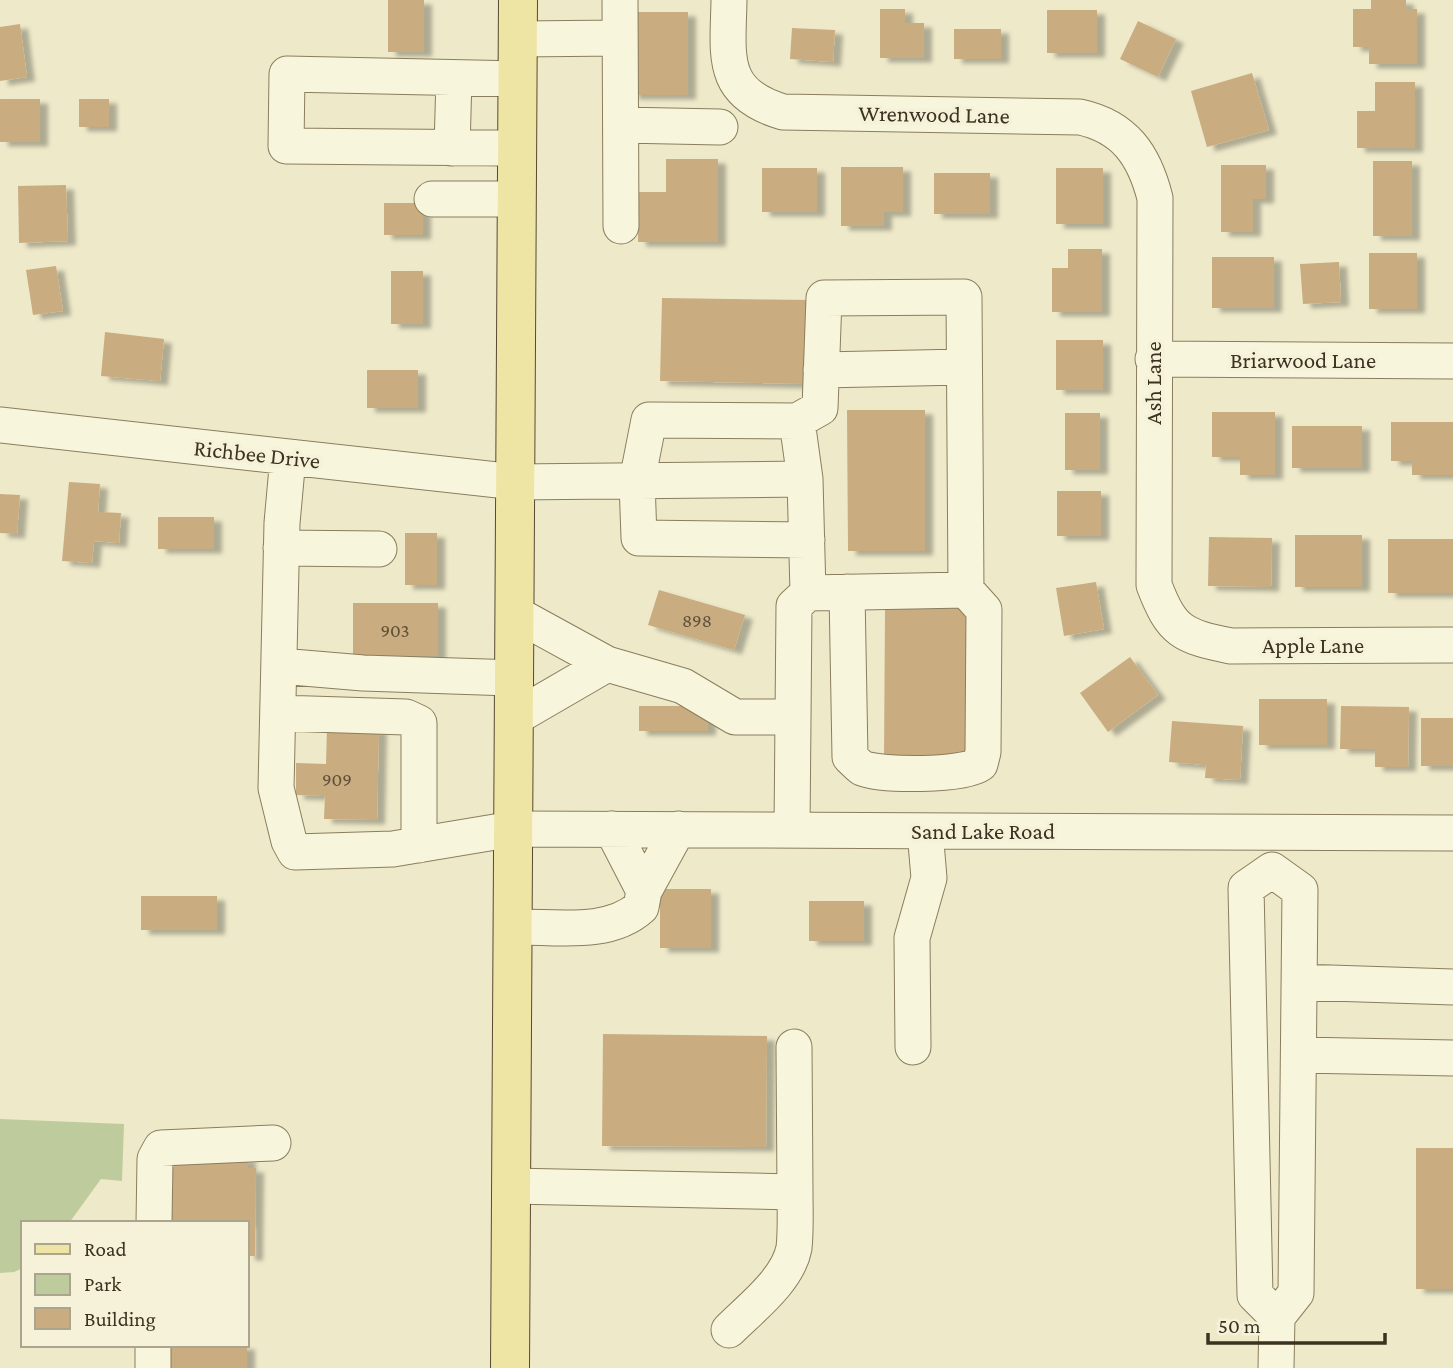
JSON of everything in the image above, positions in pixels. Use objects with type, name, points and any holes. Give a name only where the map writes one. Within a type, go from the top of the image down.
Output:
[{"type":"main road","points":[[510,1368],[518,0]]},
{"type":"street","points":[[620,0],[621,226]]},
{"type":"street","name":"Wrenwood Lane","points":[[729,0],[728,50],[731,74],[758,104],[783,112],[1080,117],[1100,122],[1126,140]]},
{"type":"street","points":[[518,39],[620,38]]},
{"type":"street","points":[[517,148],[286,146],[287,74],[518,79]]},
{"type":"street","points":[[452,148],[454,78]]},
{"type":"street","points":[[621,125],[720,127]]},
{"type":"street","name":"Ash Lane","points":[[1126,140],[1147,167],[1155,198],[1154,585],[1164,612],[1177,628]]},
{"type":"street","points":[[432,200],[516,200]]},
{"type":"street","points":[[807,540],[639,538],[637,481],[649,420],[797,421],[820,408],[824,298],[964,296],[967,590],[984,610],[983,752],[980,764],[970,771],[952,773],[874,771],[861,767],[850,757],[847,592]]},
{"type":"street","name":"Briarwood Lane","points":[[1153,359],[1453,361]]},
{"type":"street","points":[[821,370],[964,367]]},
{"type":"street","points":[[797,421],[805,479],[808,593]]},
{"type":"street","name":"Richbee Drive","points":[[0,425],[515,482],[805,479]]},
{"type":"street","points":[[288,457],[281,548],[279,713],[406,717],[419,723],[419,845]]},
{"type":"street","points":[[281,548],[379,549]]},
{"type":"street","points":[[792,830],[793,606],[808,593],[967,590]]},
{"type":"street","points":[[514,613],[607,664],[683,686],[735,717],[793,717]]},
{"type":"street","name":"Apple Lane","points":[[1177,628],[1202,640],[1231,646],[1453,645]]},
{"type":"street","points":[[514,718],[607,664]]},
{"type":"street","points":[[280,666],[375,674],[514,678]]},
{"type":"street","name":"Sand Lake Road","points":[[279,713],[276,788],[289,841],[295,852],[393,849],[513,828],[1453,833]]},
{"type":"street","points":[[612,829],[644,891]]},
{"type":"street","points":[[512,927],[603,926],[620,922],[641,907],[644,891],[678,829]]},
{"type":"street","points":[[913,1047],[912,938],[929,878],[925,831]]},
{"type":"street","points":[[1272,833],[1272,870]]},
{"type":"street","points":[[1272,870],[1300,890],[1296,1293],[1277,1317],[1276,1368]]},
{"type":"street","points":[[1272,870],[1246,888],[1255,1295],[1277,1317]]},
{"type":"street","points":[[1300,982],[1453,987]]},
{"type":"street","points":[[729,1330],[779,1279],[793,1249],[793,1047]]},
{"type":"street","points":[[1298,1055],[1453,1058]]},
{"type":"street","points":[[154,1221],[155,1158],[161,1147],[273,1143]]},
{"type":"street","points":[[511,1186],[795,1192]]},
{"type":"street","points":[[153,1347],[153,1368]]},
{"type":"green space","points":[[0,1119],[124,1124],[122,1181],[101,1179],[70,1221],[21,1221],[21,1269],[0,1273]]},
{"type":"building","points":[[388,0],[424,0],[424,52],[388,52]]},
{"type":"building","points":[[1371,0],[1406,0],[1406,9],[1417,9],[1417,64],[1369,64],[1369,47],[1353,47],[1353,9],[1371,9]]},
{"type":"building","points":[[880,9],[905,9],[905,23],[924,23],[924,58],[880,58]]},
{"type":"building","points":[[1047,10],[1097,10],[1097,53],[1047,53]]},
{"type":"building","points":[[631,12],[688,12],[688,95],[631,95]]},
{"type":"building","points":[[1138,21],[1176,39],[1158,77],[1120,59]]},
{"type":"building","points":[[20,24],[27,77],[0,81],[0,27]]},
{"type":"building","points":[[792,28],[835,30],[833,62],[790,59]]},
{"type":"building","points":[[954,29],[1001,29],[1001,59],[954,59]]},
{"type":"building","points":[[1252,73],[1269,130],[1207,147],[1191,91]]},
{"type":"building","points":[[1375,82],[1415,82],[1415,148],[1357,148],[1357,111],[1375,111]]},
{"type":"building","points":[[0,99],[40,99],[40,142],[0,142]]},
{"type":"building","points":[[79,99],[109,99],[109,127],[79,127]]},
{"type":"building","points":[[666,159],[718,159],[718,242],[638,242],[638,192],[666,192]]},
{"type":"building","points":[[1373,161],[1412,161],[1412,236],[1373,236]]},
{"type":"building","points":[[1221,165],[1266,165],[1266,199],[1253,199],[1253,232],[1221,232]]},
{"type":"building","points":[[841,167],[903,167],[903,212],[884,212],[884,226],[841,226]]},
{"type":"building","points":[[762,168],[817,168],[817,212],[762,212]]},
{"type":"building","points":[[1056,168],[1103,168],[1103,224],[1056,224]]},
{"type":"building","points":[[934,173],[990,173],[990,214],[934,214]]},
{"type":"building","points":[[66,185],[68,241],[19,243],[18,186]]},
{"type":"building","points":[[384,203],[423,203],[423,235],[384,235]]},
{"type":"building","points":[[1068,249],[1102,249],[1102,312],[1052,312],[1052,268],[1068,268]]},
{"type":"building","points":[[1369,253],[1417,253],[1417,309],[1369,309]]},
{"type":"building","points":[[1212,257],[1274,257],[1274,308],[1212,308]]},
{"type":"building","points":[[1339,262],[1341,302],[1303,304],[1300,264]]},
{"type":"building","points":[[56,266],[63,311],[33,315],[26,270]]},
{"type":"building","points":[[391,271],[423,271],[423,324],[391,324]]},
{"type":"building","points":[[662,298],[810,300],[809,384],[660,381]]},
{"type":"building","points":[[105,332],[164,339],[160,381],[101,376]]},
{"type":"building","points":[[1056,340],[1103,340],[1103,390],[1056,390]]},
{"type":"building","points":[[367,370],[418,370],[418,408],[367,408]]},
{"type":"building","points":[[847,410],[925,410],[925,551],[848,551]]},
{"type":"building","points":[[1212,412],[1275,412],[1275,475],[1240,475],[1240,457],[1212,457]]},
{"type":"building","points":[[1065,413],[1100,413],[1100,470],[1065,470]]},
{"type":"building","points":[[1391,422],[1453,422],[1453,475],[1412,475],[1412,461],[1391,461]]},
{"type":"building","points":[[1292,426],[1362,426],[1362,468],[1292,468]]},
{"type":"building","points":[[69,482],[100,484],[98,512],[121,513],[119,543],[94,541],[92,563],[62,561]]},
{"type":"building","points":[[1057,491],[1101,491],[1101,536],[1057,536]]},
{"type":"building","points":[[0,494],[20,495],[17,534],[0,533]]},
{"type":"building","points":[[158,517],[214,517],[214,549],[158,549]]},
{"type":"building","points":[[405,533],[437,533],[437,585],[405,585]]},
{"type":"building","points":[[1295,535],[1362,535],[1362,587],[1295,587]]},
{"type":"building","points":[[1209,537],[1272,538],[1271,587],[1208,586]]},
{"type":"building","points":[[1388,539],[1453,539],[1453,593],[1388,593]]},
{"type":"building","points":[[1096,582],[1104,629],[1064,636],[1056,588]]},
{"type":"building","points":[[659,590],[745,615],[734,650],[648,625]]},
{"type":"building","points":[[353,603],[438,603],[438,656],[353,656]]},
{"type":"building","points":[[885,607],[969,607],[968,760],[884,760]]},
{"type":"building","points":[[1130,657],[1158,695],[1108,732],[1080,693]]},
{"type":"building","points":[[1259,699],[1327,699],[1327,745],[1259,745]]},
{"type":"building","points":[[639,706],[708,706],[708,731],[639,731]]},
{"type":"building","points":[[1341,706],[1409,707],[1408,767],[1375,767],[1375,749],[1340,749]]},
{"type":"building","points":[[1421,718],[1453,718],[1453,766],[1421,766]]},
{"type":"building","points":[[1172,721],[1243,726],[1240,780],[1205,778],[1206,765],[1169,762]]},
{"type":"building","points":[[327,727],[379,728],[377,820],[324,819],[325,796],[296,795],[296,763],[326,764]]},
{"type":"building","points":[[660,889],[711,889],[711,948],[660,948]]},
{"type":"building","points":[[141,896],[217,896],[217,930],[141,930]]},
{"type":"building","points":[[809,901],[864,901],[864,941],[809,941]]},
{"type":"building","points":[[603,1034],[767,1036],[766,1147],[602,1146]]},
{"type":"building","points":[[1416,1148],[1453,1148],[1453,1289],[1416,1289]]},
{"type":"building","points":[[174,1157],[248,1157],[248,1168],[256,1168],[255,1256],[248,1256],[248,1221],[171,1221],[171,1167],[174,1167]]},
{"type":"building","points":[[170,1347],[247,1347],[247,1368],[169,1368]]}]
